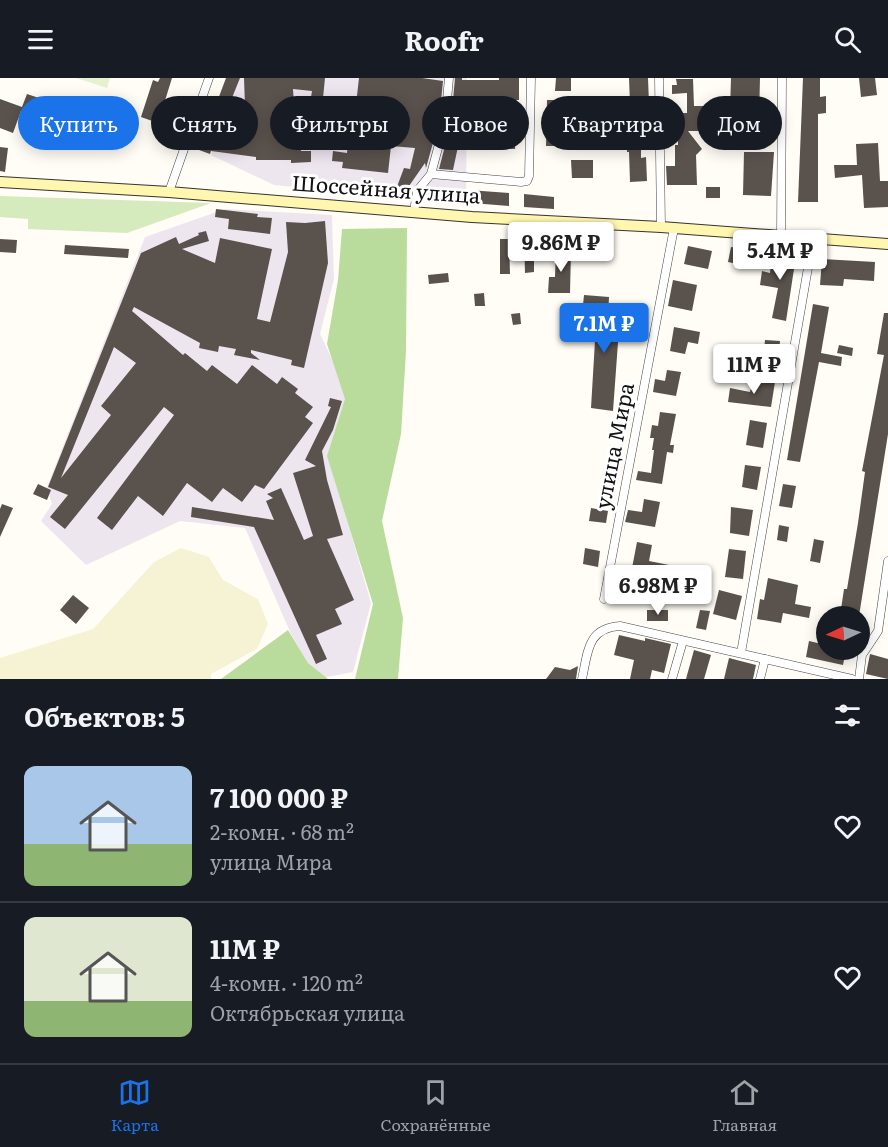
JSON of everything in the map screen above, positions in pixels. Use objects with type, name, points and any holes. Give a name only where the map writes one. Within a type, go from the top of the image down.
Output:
[{"type":"street","points":[[169,192],[209,78]]},
{"type":"street","points":[[414,212],[417,191],[431,174],[445,122],[449,78]]},
{"type":"street","points":[[431,174],[527,181],[529,176],[531,78]]},
{"type":"street","points":[[659,78],[661,226]]},
{"type":"street","points":[[781,236],[782,78]]},
{"type":"street","name":"Шоссейная улица","points":[[0,182],[169,192],[414,212],[661,226],[888,244]]},
{"type":"street","name":"улица Мира","points":[[604,599],[674,228]]},
{"type":"street","points":[[741,653],[813,239]]},
{"type":"street","points":[[859,679],[862,655],[878,631],[888,561]]},
{"type":"street","points":[[582,679],[593,638],[599,631],[620,626],[852,679]]},
{"type":"street","points":[[672,679],[683,641]]},
{"type":"street","points":[[759,679],[765,659]]},
{"type":"shaded area","points":[[239,78],[467,78],[467,96],[422,96],[422,150],[466,150],[466,204],[274,185],[211,155],[213,150],[258,150],[258,96],[232,96]]},
{"type":"shaded area","points":[[225,209],[332,215],[334,279],[320,334],[349,395],[330,462],[371,603],[353,672],[317,679],[291,634],[245,528],[180,521],[86,565],[41,521],[52,504],[47,487],[145,237]]},
{"type":"shaded area","points":[[181,548],[209,557],[223,580],[258,599],[268,624],[257,649],[211,674],[211,679],[0,679],[0,658],[93,629],[154,562]]},
{"type":"green space","points":[[76,78],[110,78],[107,88]]},
{"type":"green space","points":[[0,196],[211,203],[127,233],[28,229],[28,219],[0,217]]},
{"type":"green space","points":[[407,228],[406,351],[401,434],[382,521],[403,618],[398,679],[355,679],[373,604],[327,456],[345,399],[327,344],[338,280],[342,229]]},
{"type":"green space","points":[[288,630],[308,663],[328,679],[221,679]]},
{"type":"building","points":[[160,78],[172,78],[166,96],[151,96],[151,121],[141,117],[153,80],[158,82]]},
{"type":"building","points":[[226,78],[240,78],[233,96],[219,96]]},
{"type":"building","points":[[244,78],[325,78],[323,96],[311,96],[312,91],[293,89],[293,96],[270,96],[270,150],[311,151],[311,162],[256,160],[256,157],[211,151],[210,154],[199,150],[258,150],[258,96],[245,96]]},
{"type":"building","points":[[359,78],[422,78],[443,81],[442,96],[422,96],[422,150],[431,150],[426,168],[425,163],[409,186],[412,186],[406,195],[395,192],[404,168],[410,169],[415,148],[410,148],[410,96],[357,96]]},
{"type":"building","points":[[455,78],[499,80],[499,78],[519,78],[519,96],[453,96]]},
{"type":"building","points":[[556,78],[571,78],[571,91],[555,91]]},
{"type":"building","points":[[629,78],[648,78],[649,96],[630,96]]},
{"type":"building","points":[[731,78],[760,78],[760,96],[730,96]]},
{"type":"building","points":[[803,78],[820,78],[820,97],[826,96],[826,113],[818,114],[818,202],[798,202]]},
{"type":"building","points":[[859,78],[875,78],[877,95],[861,97]]},
{"type":"building","points":[[676,79],[693,79],[694,106],[697,106],[697,131],[688,131],[697,143],[697,150],[701,150],[696,155],[697,185],[667,185],[666,166],[675,166],[675,150],[685,150],[687,93],[672,94],[672,85],[677,85]]},
{"type":"building","points":[[0,99],[18,106],[18,119],[13,133],[0,128]]},
{"type":"building","points":[[878,143],[880,181],[888,181],[888,207],[864,208],[862,175],[835,178],[834,165],[857,165],[856,144]]},
{"type":"building","points":[[0,147],[8,148],[5,172],[0,171]]},
{"type":"building","points":[[347,150],[391,150],[388,173],[342,168],[343,162],[332,161],[333,151],[347,153]]},
{"type":"building","points":[[444,150],[457,150],[453,170],[439,169]]},
{"type":"building","points":[[627,150],[641,150],[641,158],[646,157],[647,181],[630,182],[629,152]]},
{"type":"building","points":[[744,152],[774,152],[771,196],[743,195]]},
{"type":"building","points":[[571,160],[593,160],[593,178],[572,178]]},
{"type":"building","points":[[428,187],[509,193],[509,206],[422,199]]},
{"type":"building","points":[[706,187],[720,187],[720,198],[706,198]]},
{"type":"building","points":[[524,194],[554,197],[554,209],[524,207]]},
{"type":"building","points":[[216,209],[272,218],[270,234],[228,229],[229,219],[215,217]]},
{"type":"building","points":[[325,221],[328,263],[304,368],[291,365],[292,360],[251,350],[251,353],[260,360],[234,355],[236,349],[219,346],[218,352],[199,348],[200,343],[134,307],[132,311],[183,355],[185,353],[207,371],[212,365],[237,384],[252,365],[277,384],[282,377],[298,389],[295,393],[313,407],[305,417],[313,423],[264,489],[255,485],[242,502],[223,488],[212,502],[187,483],[163,516],[138,496],[112,530],[97,518],[174,415],[164,407],[65,529],[50,517],[68,495],[48,487],[141,253],[176,237],[179,244],[206,231],[209,241],[182,249],[215,263],[220,238],[272,249],[257,319],[270,322],[288,252],[286,222]],"holes":[[[114,347],[136,363],[101,406],[111,415],[61,478]]]},
{"type":"building","points":[[524,237],[534,237],[534,272],[525,273]]},
{"type":"building","points":[[0,239],[17,240],[16,253],[0,252]]},
{"type":"building","points":[[500,239],[509,239],[510,274],[500,274]]},
{"type":"building","points":[[65,245],[129,249],[128,258],[64,254]]},
{"type":"building","points":[[688,246],[712,251],[708,269],[684,264]]},
{"type":"building","points":[[731,247],[755,251],[752,267],[728,262]]},
{"type":"building","points":[[773,248],[784,250],[784,255],[796,256],[786,321],[772,318],[778,288],[760,285],[762,271],[770,273]]},
{"type":"building","points":[[556,250],[571,250],[570,293],[548,293],[549,277],[555,277]]},
{"type":"building","points":[[822,259],[875,262],[874,281],[844,279],[843,286],[820,285]]},
{"type":"building","points":[[448,273],[449,282],[429,284],[428,275]]},
{"type":"building","points":[[673,280],[697,285],[692,311],[668,306]]},
{"type":"building","points":[[484,293],[485,306],[475,306],[474,294]]},
{"type":"building","points":[[584,295],[609,297],[608,316],[620,315],[613,411],[591,408],[597,307],[583,305]]},
{"type":"building","points":[[813,304],[829,307],[821,353],[842,357],[841,366],[819,362],[800,462],[787,460]]},
{"type":"building","points":[[520,313],[521,324],[513,325],[511,314]]},
{"type":"building","points":[[884,313],[888,313],[888,434],[861,606],[841,606],[844,589],[847,589],[865,472],[862,471],[884,355],[877,354]]},
{"type":"building","points":[[674,327],[700,332],[698,344],[688,342],[685,354],[670,351]]},
{"type":"building","points":[[765,340],[780,341],[778,363],[763,362]]},
{"type":"building","points":[[839,345],[853,348],[852,356],[837,353]]},
{"type":"building","points":[[667,370],[681,372],[676,396],[653,392],[655,379],[665,381]]},
{"type":"building","points":[[759,379],[775,382],[771,407],[728,402],[730,388],[750,392],[752,384],[758,385]]},
{"type":"building","points":[[330,398],[342,401],[333,430],[322,451],[327,480],[343,535],[327,539],[354,600],[335,609],[342,624],[316,635],[327,659],[316,664],[254,527],[191,517],[192,507],[274,520],[266,501],[273,498],[267,494],[281,488],[304,540],[313,536],[293,473],[316,466],[305,460],[331,407],[328,406]]},
{"type":"building","points":[[660,412],[676,414],[670,445],[674,445],[673,453],[667,452],[662,484],[636,480],[638,471],[651,473],[654,438],[650,438],[652,425],[658,426]]},
{"type":"building","points":[[750,420],[767,423],[763,448],[746,445]]},
{"type":"building","points":[[609,459],[619,460],[617,484],[607,483]]},
{"type":"building","points":[[745,465],[761,467],[757,490],[742,487]]},
{"type":"building","points":[[38,484],[51,490],[47,500],[33,494]]},
{"type":"building","points":[[783,484],[796,486],[792,508],[779,506]]},
{"type":"building","points":[[644,499],[660,502],[655,527],[625,522],[628,510],[642,512]]},
{"type":"building","points":[[2,504],[13,508],[0,537],[0,509]]},
{"type":"building","points":[[731,507],[753,510],[749,536],[730,533]]},
{"type":"building","points":[[591,508],[608,511],[606,523],[589,521]]},
{"type":"building","points":[[779,525],[789,527],[787,542],[777,540]]},
{"type":"building","points":[[814,539],[824,541],[820,563],[810,561]]},
{"type":"building","points":[[637,542],[652,545],[649,561],[669,565],[668,573],[681,576],[680,580],[696,584],[691,602],[618,587],[623,566],[632,568]]},
{"type":"building","points":[[585,548],[600,551],[598,567],[583,564]]},
{"type":"building","points":[[729,549],[746,551],[743,579],[725,577]]},
{"type":"building","points":[[768,578],[798,585],[795,604],[811,607],[809,618],[783,613],[781,623],[757,619],[760,599],[764,600]]},
{"type":"building","points":[[719,590],[742,596],[736,620],[713,614]]},
{"type":"building","points":[[73,595],[89,608],[76,624],[60,610]]},
{"type":"building","points":[[647,610],[668,610],[668,621],[647,621]]},
{"type":"building","points":[[700,610],[710,611],[706,630],[696,628]]},
{"type":"building","points":[[619,635],[671,644],[664,673],[652,670],[650,679],[630,679],[634,660],[614,655]]},
{"type":"building","points":[[809,641],[816,643],[816,659],[806,657]]},
{"type":"building","points":[[694,650],[711,655],[704,679],[686,679]]},
{"type":"building","points":[[870,654],[888,659],[888,679],[866,674]]},
{"type":"building","points":[[729,658],[756,665],[753,679],[724,679]]},
{"type":"building","points":[[820,660],[844,660],[843,665]]},
{"type":"building","points":[[578,666],[576,679],[546,679],[555,667],[570,670]]}]
